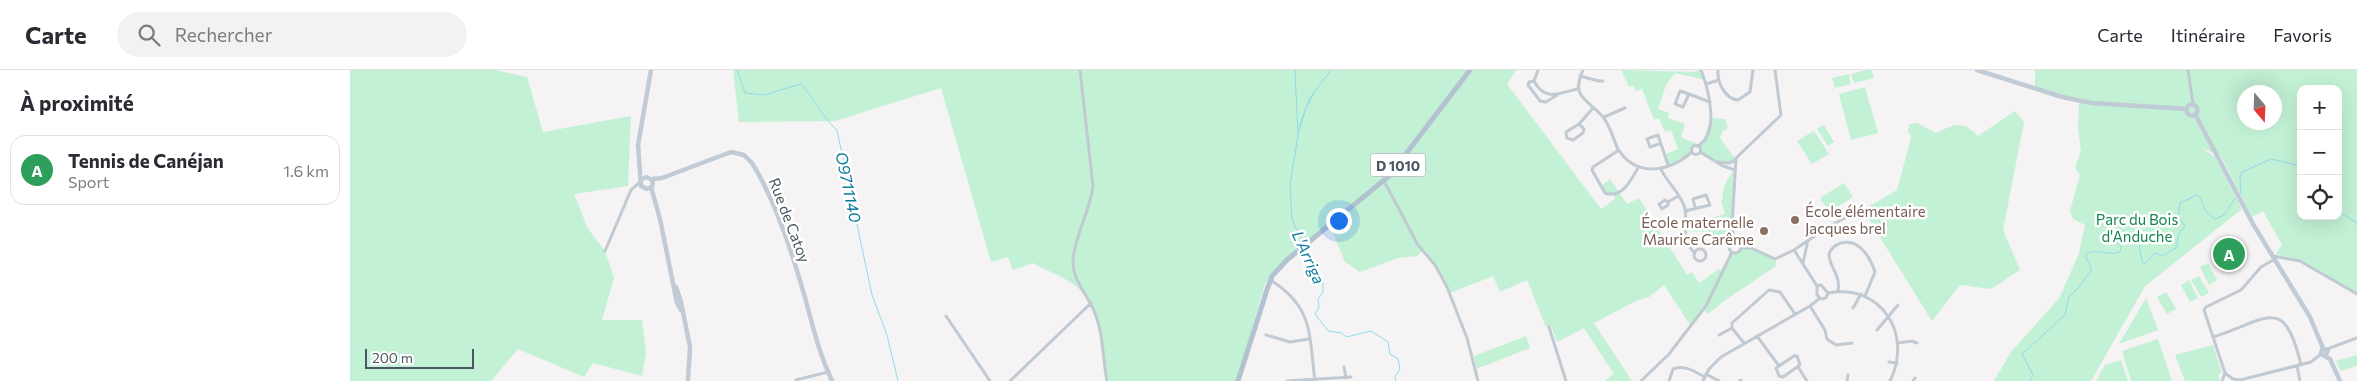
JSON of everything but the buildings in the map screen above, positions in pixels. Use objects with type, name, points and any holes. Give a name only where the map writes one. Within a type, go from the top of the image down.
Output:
[{"type":"main road","name":"D 1010","points":[[1238,381],[1268,283],[1280,268],[1308,243],[1384,181],[1404,158],[1470,70]]},
{"type":"main road","name":"D 1010","points":[[1265,295],[1280,268]]},
{"type":"street","points":[[652,70],[638,145],[639,162],[659,214],[675,286],[679,293],[690,347],[688,381]]},
{"type":"street","points":[[1080,70],[1093,186],[1091,200],[1073,261],[1076,276],[1091,303],[1102,338],[1108,381]]},
{"type":"street","points":[[1538,70],[1534,81],[1528,85],[1543,102],[1560,93]]},
{"type":"street","points":[[1583,70],[1578,89],[1593,108],[1604,117],[1619,150],[1638,168],[1661,169],[1692,152],[1695,154],[1700,152]]},
{"type":"street","points":[[1692,152],[1692,147],[1701,144],[1710,126],[1710,102],[1701,70]]},
{"type":"street","points":[[1718,70],[1719,80],[1731,99],[1738,100],[1750,92],[1753,70]]},
{"type":"street","points":[[1732,252],[1729,246],[1734,240],[1732,226],[1736,160],[1746,147],[1782,115],[1775,70]]},
{"type":"street","points":[[1977,70],[1999,76]]},
{"type":"street","points":[[1985,70],[2064,98],[2092,103],[2187,109]]},
{"type":"street","points":[[2188,70],[2193,104],[2198,108],[2195,114]]},
{"type":"street","points":[[1580,76],[1599,82],[1603,81]]},
{"type":"street","points":[[1706,84],[1719,80]]},
{"type":"street","points":[[1534,81],[1538,89],[1544,93],[1560,93],[1578,89]]},
{"type":"street","points":[[1689,94],[1683,108],[1675,104],[1680,91],[1689,94],[1710,102]]},
{"type":"street","points":[[2187,109],[2188,106],[2193,104]]},
{"type":"street","points":[[1579,124],[1584,129],[1583,133],[1573,140],[1567,138],[1566,132],[1579,124],[1593,108]]},
{"type":"street","points":[[1604,117],[1625,108]]},
{"type":"street","points":[[2187,109],[2190,115],[2195,114]]},
{"type":"street","points":[[2195,114],[2235,190],[2310,317],[2328,352],[2311,362],[2238,380],[2225,373]]},
{"type":"street","points":[[1660,144],[1650,147],[1647,139],[1658,135],[1668,165]]},
{"type":"street","points":[[1697,146],[1700,152],[1735,170]]},
{"type":"street","points":[[1619,150],[1593,167],[1592,170],[1606,193],[1614,194],[1625,188],[1638,168]]},
{"type":"street","name":"Rue de Catoy","points":[[647,183],[730,152],[744,155],[752,163],[766,190],[792,259],[818,350],[832,381]]},
{"type":"street","points":[[1717,162],[1728,163],[1736,160]]},
{"type":"street","points":[[1661,169],[1685,211],[1685,236],[1689,247],[1694,253]]},
{"type":"street","points":[[1384,181],[1418,245],[1440,272],[1467,338],[1478,381]]},
{"type":"street","points":[[605,251],[635,186],[647,183]]},
{"type":"street","points":[[1685,211],[1710,205],[1706,195],[1693,199],[1696,207]]},
{"type":"street","points":[[1668,202],[1678,196]]},
{"type":"street","points":[[1732,252],[1738,252],[1742,248],[1751,248],[1775,259],[1794,250],[1863,208]]},
{"type":"street","points":[[1734,240],[1740,242],[1742,248]]},
{"type":"street","points":[[1803,263],[1808,240]]},
{"type":"street","points":[[1838,291],[1839,280],[1829,258],[1829,252],[1838,244],[1851,242],[1860,247],[1868,257],[1875,272],[1863,295],[1853,308]]},
{"type":"street","points":[[1794,250],[1817,286],[1817,293],[1820,298]]},
{"type":"street","points":[[1641,381],[1669,354],[1706,306],[1732,252]]},
{"type":"street","points":[[2222,381],[2225,373],[2204,310],[2206,307],[2241,290],[2261,267],[2274,257],[2300,261],[2357,294]]},
{"type":"street","points":[[1272,281],[1289,292],[1301,307],[1307,322],[1315,380]]},
{"type":"street","points":[[1817,286],[1823,286],[1828,293]]},
{"type":"street","points":[[1744,343],[1732,328],[1732,323],[1769,290],[1780,292],[1795,314]]},
{"type":"street","points":[[1828,293],[1838,291],[1863,295],[1880,305],[1888,317],[1898,343],[1897,363],[1890,381]]},
{"type":"street","points":[[1705,377],[1721,357],[1810,306],[1820,298],[1826,298],[1828,293]]},
{"type":"street","points":[[1010,381],[1091,303]]},
{"type":"street","points":[[1877,330],[1898,305]]},
{"type":"street","points":[[1810,306],[1825,330],[1827,339],[1836,345],[1852,343]]},
{"type":"street","points":[[946,316],[990,381]]},
{"type":"street","points":[[2213,337],[2256,320],[2270,317],[2280,319],[2289,327],[2294,338],[2300,381]]},
{"type":"street","points":[[1549,327],[1566,381]]},
{"type":"street","points":[[1719,334],[1732,328]]},
{"type":"street","points":[[1270,334],[1290,342],[1309,339]]},
{"type":"street","points":[[1757,336],[1779,366]]},
{"type":"street","points":[[2325,349],[2357,338]]},
{"type":"street","points":[[1898,343],[1912,341],[1918,343]]},
{"type":"street","points":[[2324,355],[2335,368],[2340,381]]},
{"type":"street","points":[[1797,356],[1800,362],[1798,367],[1783,376],[1780,376],[1776,371],[1779,366],[1797,356]]},
{"type":"street","points":[[1889,362],[1897,363]]},
{"type":"street","points":[[1344,367],[1346,378]]},
{"type":"street","points":[[1669,381],[1672,372],[1678,367],[1684,367],[1719,381]]},
{"type":"street","points":[[1798,367],[1807,381]]},
{"type":"street","points":[[796,380],[828,372]]},
{"type":"street","points":[[1847,381],[1848,375]]},
{"type":"street","points":[[1290,381],[1351,378]]},
{"type":"green space","points":[[350,70],[495,70],[527,77],[543,132],[631,116],[628,186],[574,194],[588,229],[605,251],[614,278],[602,320],[642,320],[646,353],[642,376],[593,363],[584,377],[518,349],[491,381],[350,381]]},
{"type":"green space","points":[[733,70],[1516,70],[1507,84],[1601,209],[1615,199],[1614,194],[1605,193],[1601,186],[1610,179],[1627,204],[1639,198],[1687,275],[1692,272],[1699,283],[1719,269],[1721,271],[1732,252],[1738,252],[1741,248],[1748,247],[1775,259],[1776,266],[1708,314],[1704,310],[1691,326],[1664,285],[1649,297],[1636,301],[1594,323],[1632,381],[1604,381],[1614,374],[1584,328],[1557,342],[1551,326],[1546,327],[1527,280],[1500,292],[1493,276],[1450,293],[1437,269],[1422,251],[1418,256],[1398,258],[1360,272],[1345,262],[1330,226],[1272,273],[1265,284],[1237,381],[1107,381],[1100,331],[1085,295],[1072,283],[1033,263],[1013,270],[1008,257],[991,262],[941,88],[835,121],[739,122]]},
{"type":"green space","points":[[1621,70],[1693,72],[1701,70],[1705,80],[1675,73],[1666,85],[1658,109],[1669,113],[1668,118],[1685,124],[1681,137],[1693,141],[1697,145],[1703,140],[1711,118],[1725,119],[1728,128],[1722,132],[1720,138],[1736,160],[1726,163],[1717,161],[1700,152],[1699,147],[1695,145],[1688,155],[1668,165],[1664,155],[1678,149],[1671,130],[1665,132],[1659,118],[1654,120],[1642,89],[1636,91],[1633,85],[1629,87]]},
{"type":"green space","points":[[1871,70],[1874,78],[1854,83],[1851,74]]},
{"type":"green space","name":"Parc du Bois d'Anduche","points":[[2035,70],[2357,70],[2357,294],[2300,261],[2276,254],[2282,245],[2263,211],[2252,217],[2220,155],[2201,148],[2215,157],[2242,209],[2145,286],[2091,381],[1994,381],[2011,352],[2060,297],[2079,253],[2085,225],[2073,219],[2070,211],[2080,175],[2075,168],[2081,151],[2078,129],[2079,101],[2035,89]]},
{"type":"green space","points":[[1849,74],[1851,84],[1835,88],[1832,78]]},
{"type":"green space","points":[[1865,87],[1878,133],[1851,140],[1839,94]]},
{"type":"green space","points":[[2015,111],[2024,122],[2003,230],[2020,270],[1991,289],[1960,285],[1932,321],[1863,210],[1897,190],[1910,142],[1909,124],[1917,123],[1936,133],[1958,125],[1967,128],[1978,136]]},
{"type":"green space","points":[[1824,125],[1834,142],[1828,146],[1817,129]]},
{"type":"green space","points":[[1814,131],[1829,154],[1812,164],[1797,141]]},
{"type":"green space","points":[[1735,170],[1732,226],[1734,240],[1713,236],[1710,245],[1711,232],[1684,231],[1684,227],[1688,225],[1725,214],[1721,200],[1723,199],[1726,183]]},
{"type":"green space","points":[[1844,183],[1853,197],[1829,212],[1820,198]]},
{"type":"green space","points":[[2208,263],[2217,280],[2209,285],[2200,267]]},
{"type":"green space","points":[[2199,276],[2209,293],[2201,297],[2191,280]]},
{"type":"green space","points":[[2189,280],[2198,298],[2190,302],[2181,285]]},
{"type":"green space","points":[[2166,292],[2176,309],[2167,314],[2157,297]]},
{"type":"green space","points":[[2146,298],[2158,330],[2119,344]]},
{"type":"green space","points":[[1526,336],[1530,348],[1476,369],[1474,356]]},
{"type":"green space","points":[[2158,339],[2172,381],[2131,381],[2122,351]]},
{"type":"green space","points":[[2213,345],[2222,373],[2218,375],[2220,381],[2185,381],[2175,355]]},
{"type":"green space","points":[[2357,355],[2357,366],[2341,371],[2336,361]]},
{"type":"green space","points":[[2121,360],[2128,381],[2096,381],[2105,365]]},
{"type":"waterway","name":"O9711140","points":[[737,70],[745,93],[764,95],[801,84],[837,130],[872,295],[887,335],[898,381]]},
{"type":"waterway","name":"L'Arriga","points":[[1295,70],[1298,136],[1290,184],[1292,220],[1304,243]]},
{"type":"waterway","points":[[1298,133],[1309,99],[1331,70]]},
{"type":"waterway","points":[[1308,105],[1314,93]]},
{"type":"waterway","points":[[1300,125],[1305,110]]},
{"type":"waterway","points":[[2241,194],[2240,177],[2242,172],[2271,159],[2297,165]]},
{"type":"waterway","points":[[2030,381],[2033,375],[2022,354],[2065,315],[2069,297],[2091,271],[2086,254],[2090,252],[2120,252],[2121,247],[2114,238],[2124,231],[2139,243],[2142,262],[2145,264],[2155,253],[2162,256],[2177,247],[2178,235],[2185,226],[2178,217],[2180,203],[2197,195],[2207,212],[2215,219],[2224,215],[2236,197]]},
{"type":"waterway","points":[[2342,214],[2357,223]]},
{"type":"waterway","name":"L'Arriga","points":[[1306,246],[1323,283],[1323,292],[1318,299],[1319,307],[1315,314],[1328,331],[1342,333],[1346,337],[1371,331],[1388,342],[1390,354],[1398,359],[1400,369],[1395,377],[1396,381]]},
{"type":"place","name":"École élémentaire Jacques brel","points":[[1795,220]]},
{"type":"place","name":"École maternelle Maurice Carême","points":[[1764,231]]},
{"type":"place","name":"Tennis de Canéjan","points":[[2229,254]]}]
